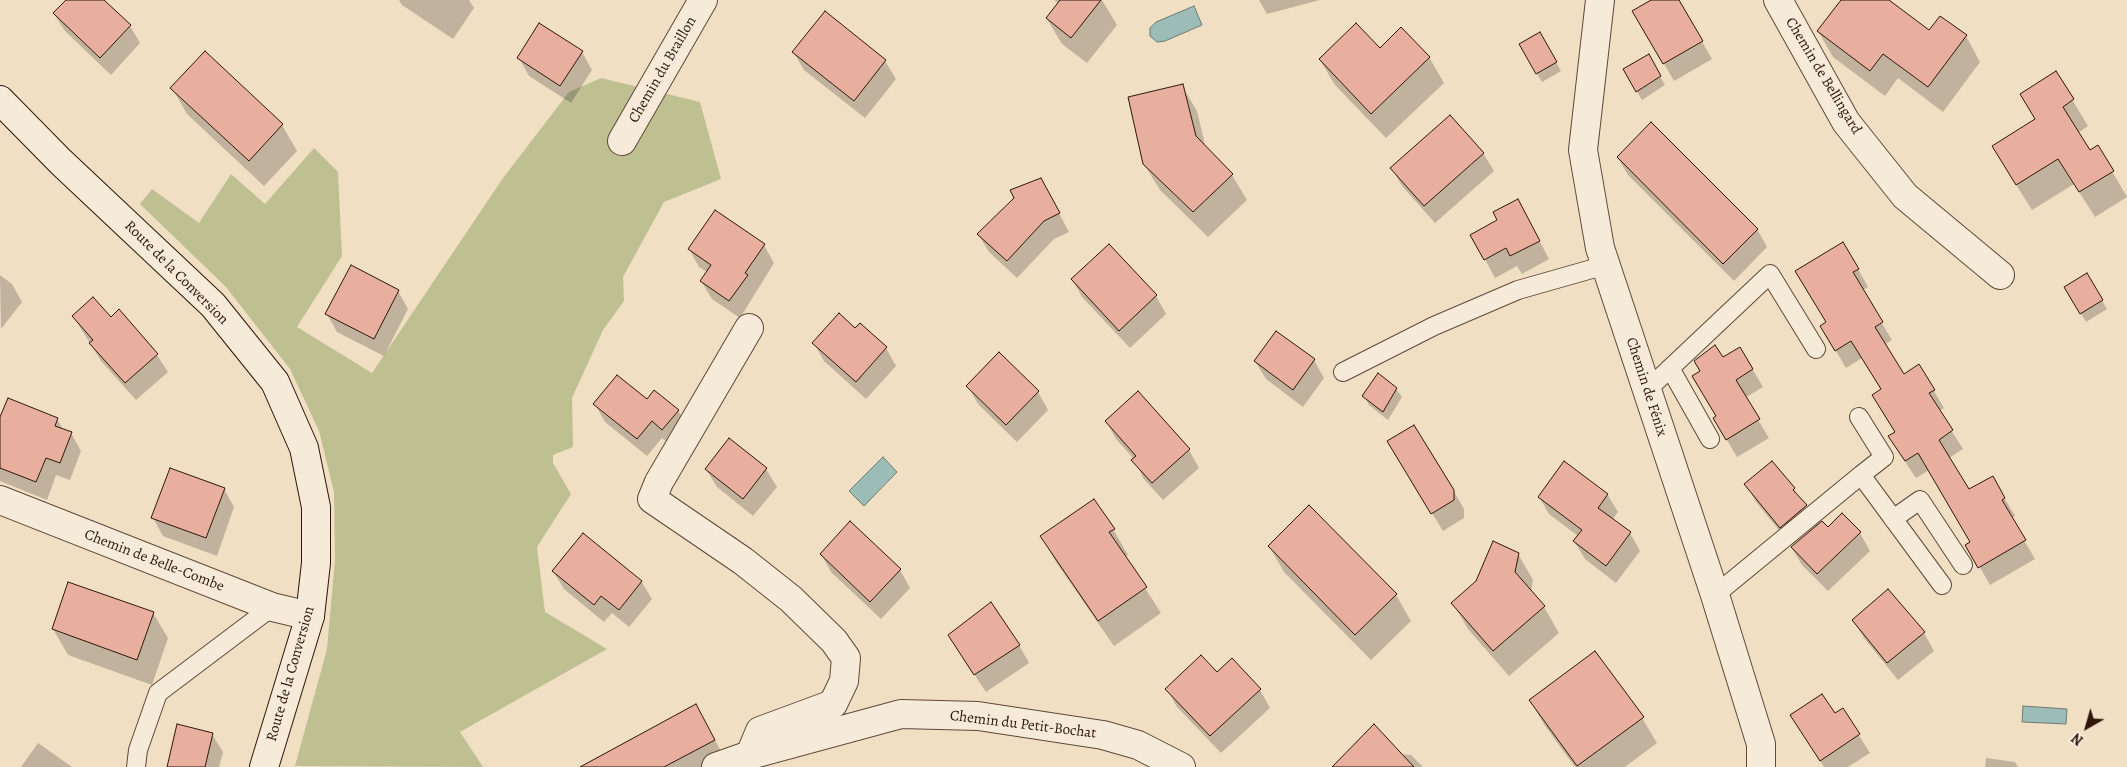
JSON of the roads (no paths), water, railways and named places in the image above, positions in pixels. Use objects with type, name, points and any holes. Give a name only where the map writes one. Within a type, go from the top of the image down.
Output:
[{"type":"street","name":"Chemin du Braillon","points":[[622,141],[703,0]]},
{"type":"street","name":"Chemin de Fénix","points":[[1600,0],[1583,150],[1600,248],[1715,595],[1761,744],[1760,767]]},
{"type":"street","name":"Chemin de Bellingard","points":[[1778,0],[1846,122],[1900,189],[2000,275]]},
{"type":"street","name":"Route de la Conversion","points":[[0,100],[61,162],[212,305],[275,382],[304,448],[316,507],[316,563],[310,616],[264,767]]},
{"type":"street","points":[[749,328],[659,482],[652,499],[743,560],[791,599],[834,641],[846,658],[844,681],[833,704],[760,731],[750,755]]},
{"type":"street","name":"Chemin de Belle-Combe","points":[[0,500],[272,606],[310,616]]},
{"type":"street","name":"Chemin du Petit-Bochat","points":[[716,767],[750,755],[901,714],[978,716],[1103,735],[1138,745],[1181,767]]},
{"type":"lane","points":[[1342,372],[1434,326],[1518,290],[1606,265]]},
{"type":"lane","points":[[1647,390],[1770,274],[1816,349]]},
{"type":"lane","points":[[1670,368],[1710,439]]},
{"type":"lane","points":[[1715,595],[1884,456],[1859,416]]},
{"type":"lane","points":[[1861,475],[1942,585]]},
{"type":"lane","points":[[1893,519],[1920,500],[1963,565]]},
{"type":"lane","points":[[136,767],[138,750],[158,693],[272,606]]},
{"type":"water","points":[[1194,6],[1202,25],[1165,41],[1157,42],[1150,36],[1150,28],[1156,22]]},
{"type":"water","points":[[883,457],[897,472],[864,506],[849,491]]},
{"type":"water","points":[[2023,706],[2067,709],[2066,724],[2022,722]]}]
